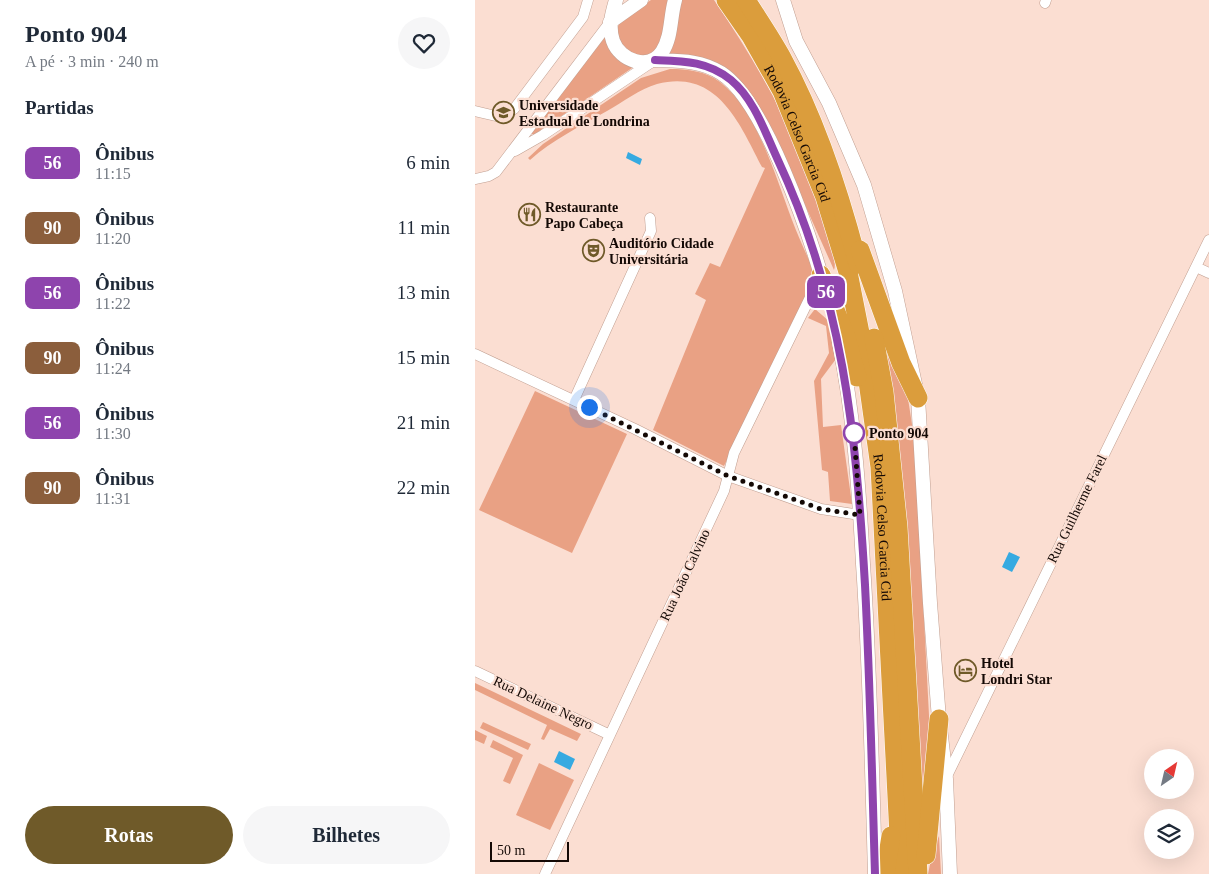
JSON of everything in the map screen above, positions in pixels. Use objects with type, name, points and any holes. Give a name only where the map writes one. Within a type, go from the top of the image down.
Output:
[{"type":"highway","name":"Rodovia Celso Garcia Cid","points":[[726,0],[751,36],[782,91],[825,197],[848,272],[864,354],[880,467],[901,874]]},
{"type":"highway","name":"Rodovia Celso Garcia Cid","points":[[746,0],[782,58],[819,140],[846,215],[865,289],[884,392],[898,528],[918,874]]},
{"type":"highway","points":[[846,215],[901,362],[918,398]]},
{"type":"highway","points":[[821,275],[846,337],[880,467]]},
{"type":"highway","points":[[924,874],[939,719]]},
{"type":"highway","points":[[885,874],[897,795]]},
{"type":"street","points":[[475,111],[500,117],[514,109],[580,22],[586,10],[588,0]]},
{"type":"street","points":[[610,22],[616,0]]},
{"type":"street","points":[[475,179],[489,176],[496,172],[610,22],[641,0]]},
{"type":"street","points":[[510,154],[543,135],[655,60],[668,41],[675,0]]},
{"type":"street","points":[[783,0],[796,42],[829,103],[864,185],[895,291],[918,398],[939,719],[946,779],[950,874]]},
{"type":"street","name":"Rodovia Celso Garcia Cid","points":[[610,22],[613,40],[622,55],[639,62],[655,60],[686,61],[708,66],[732,81],[744,94],[762,126],[785,175],[821,275],[836,326],[844,366],[854,438],[870,674],[875,874]]},
{"type":"street","points":[[573,400],[651,231],[650,218]]},
{"type":"street","name":"Rua Guilherme Farel","points":[[946,779],[1209,240]]},
{"type":"street","points":[[1196,267],[1209,274]]},
{"type":"street","name":"Rua João Calvino","points":[[545,874],[724,491],[734,453],[821,275]]},
{"type":"street","points":[[475,354],[728,476],[821,509],[860,515]]},
{"type":"street","name":"Rua Delaine Negro","points":[[475,671],[610,734]]},
{"type":"shaded area","points":[[651,0],[670,0],[665,33],[662,43],[656,51],[648,55],[639,55],[624,47],[617,31],[620,21]]},
{"type":"shaded area","points":[[681,0],[714,0],[767,85],[783,115],[810,177],[821,208],[835,263],[834,270],[772,131],[747,88],[729,71],[668,55]]},
{"type":"shaded area","points":[[605,37],[635,66],[535,134],[529,134]]},
{"type":"shaded area","points":[[670,69],[696,71],[714,78],[733,94],[745,109],[764,146],[816,276],[724,466],[653,430],[706,300],[695,294],[710,263],[720,267],[765,168],[762,167],[735,118],[711,92],[696,84],[678,81],[657,84],[638,92],[567,134],[530,160],[528,158],[543,144],[641,78]]},
{"type":"shaded area","points":[[815,309],[829,321],[836,359],[821,379],[823,427],[841,425],[852,504],[830,501],[828,472],[822,470],[814,381],[829,353],[826,326],[808,318]]},
{"type":"shaded area","points":[[881,335],[907,392],[915,444],[931,754],[925,849]]},
{"type":"shaded area","points":[[535,391],[627,434],[572,553],[479,510]]},
{"type":"shaded area","points":[[475,683],[581,734],[577,741],[550,729],[544,740],[541,739],[547,725],[475,690]]},
{"type":"shaded area","points":[[483,722],[531,744],[528,750],[480,728]]},
{"type":"shaded area","points":[[475,730],[487,736],[484,744],[475,740]]},
{"type":"shaded area","points":[[493,740],[523,755],[510,784],[503,781],[513,758],[490,747]]},
{"type":"shaded area","points":[[539,763],[574,780],[550,830],[516,815]]},
{"type":"shaded area","points":[[939,836],[941,874],[928,874],[933,850]]},
{"type":"water","points":[[628,152],[642,159],[640,165],[626,158]]},
{"type":"water","points":[[1009,552],[1020,557],[1012,572],[1002,567]]},
{"type":"water","points":[[559,751],[575,759],[570,770],[554,762]]},
{"type":"bus line","name":"56","points":[[655,60],[697,62],[708,66],[732,81],[744,94],[753,108],[785,175],[803,220],[836,326],[844,366],[854,438],[860,515],[870,674],[875,874]]},
{"type":"place","name":"Universidade Estadual de Londrina","points":[[503,113]]},
{"type":"place","name":"Restaurante Papo Cabeça","points":[[529,215]]},
{"type":"place","name":"Auditório Cidade Universitária","points":[[593,251]]},
{"type":"place","name":"Ponto 904","points":[[854,433]]},
{"type":"place","name":"Hotel Londri Star","points":[[965,671]]},
{"type":"route","points":[[589,407],[728,476],[821,509],[860,515],[854,433]]}]
